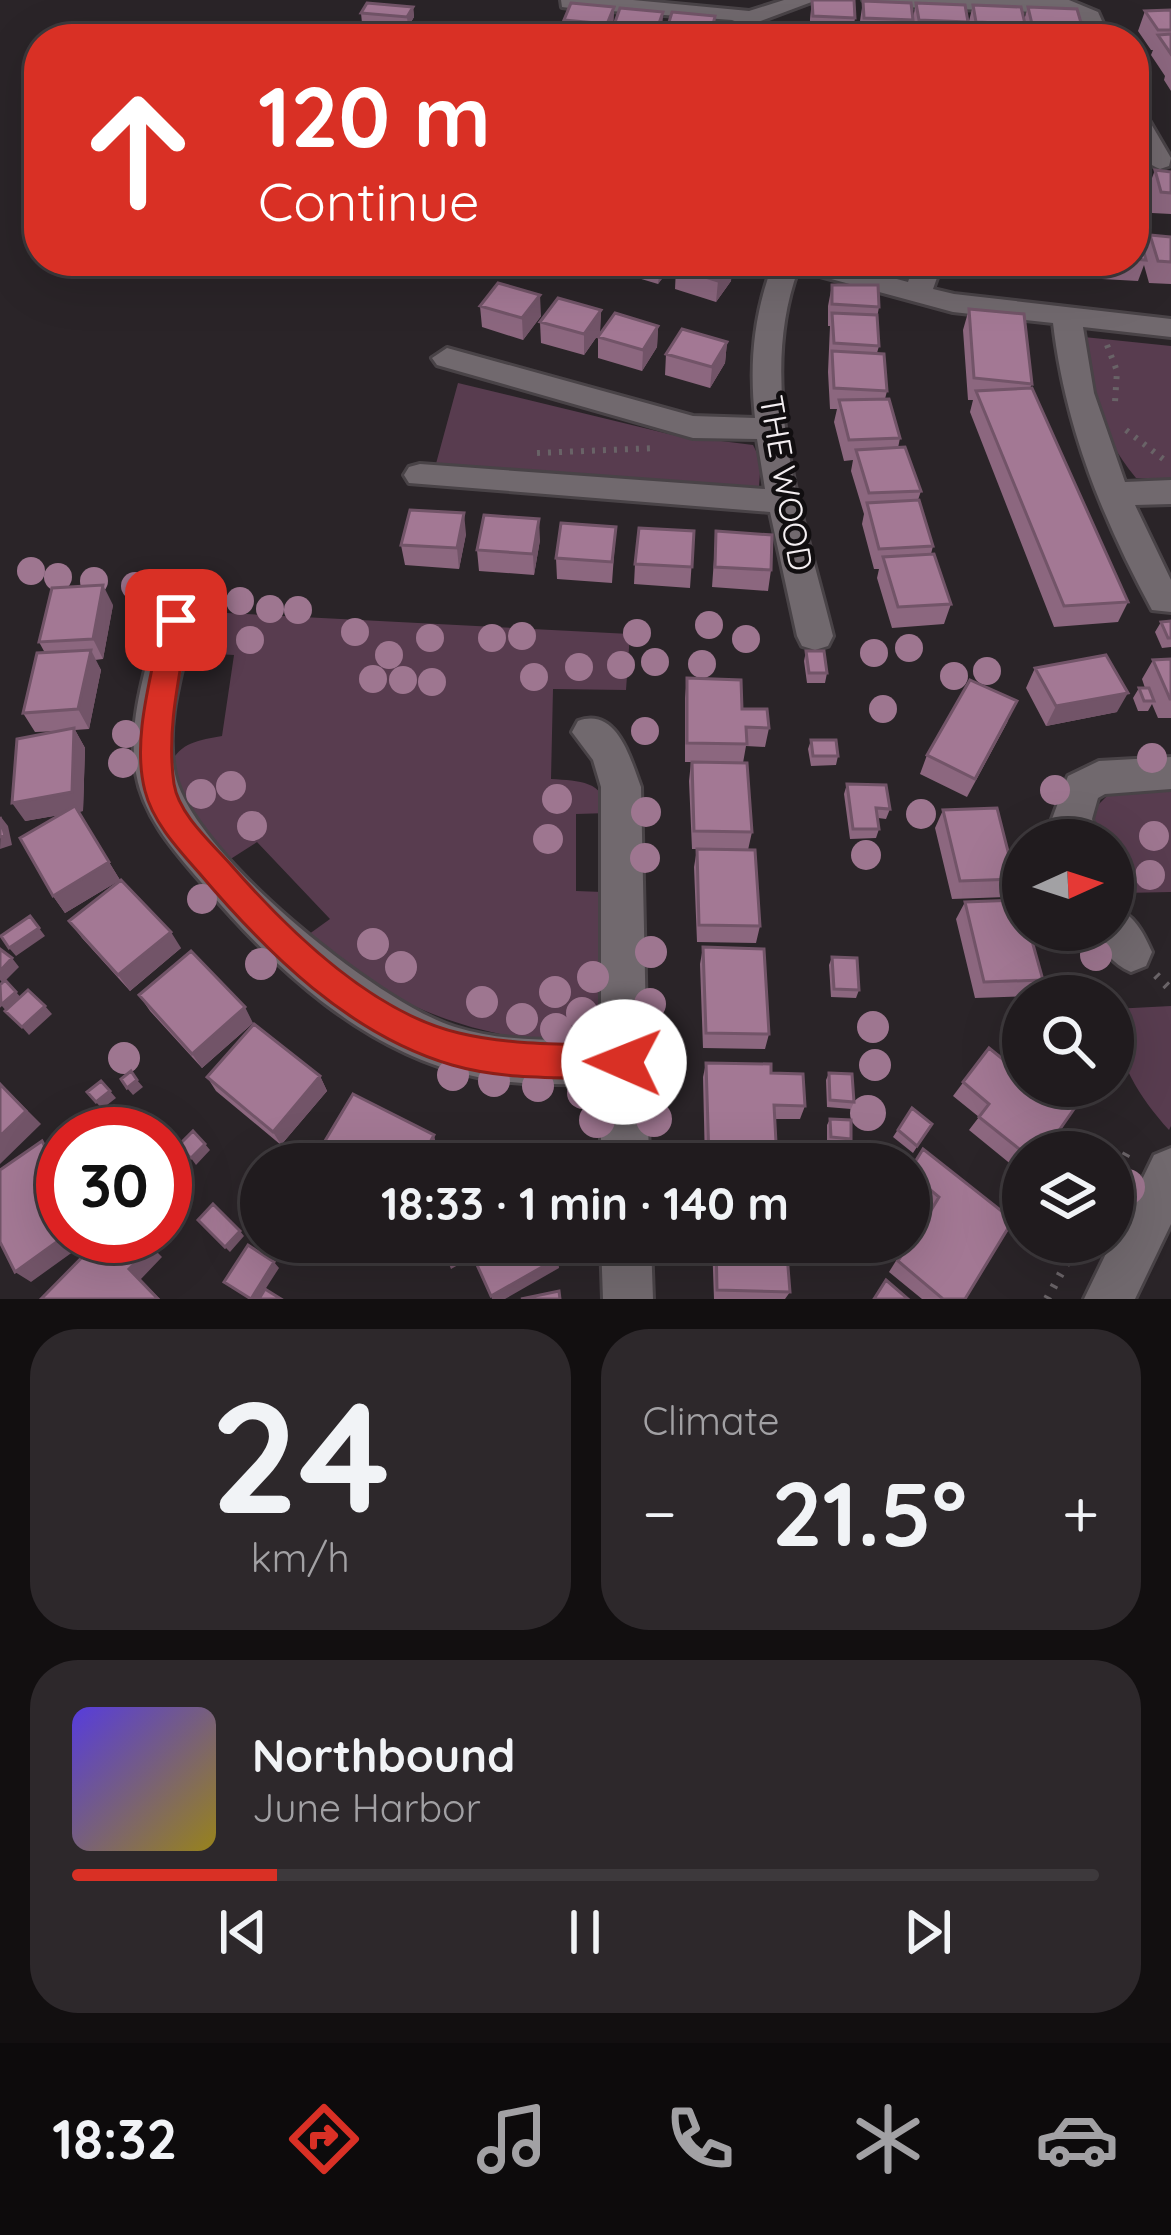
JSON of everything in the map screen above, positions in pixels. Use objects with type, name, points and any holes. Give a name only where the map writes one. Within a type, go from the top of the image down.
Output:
[{"type":"street","points":[[755,24],[806,0]]},
{"type":"street","points":[[874,0],[1069,7],[1090,17],[1093,24]]},
{"type":"street","points":[[570,2],[737,14],[742,24]]},
{"type":"street","name":"THE WOOD","points":[[782,276],[770,308],[770,429],[815,636]]},
{"type":"street","points":[[850,276],[991,310],[1171,328]]},
{"type":"street","points":[[917,295],[924,276]]},
{"type":"street","points":[[1067,317],[1071,366],[1085,426],[1111,494],[1165,601]]},
{"type":"street","points":[[447,358],[693,427],[770,429]]},
{"type":"street","points":[[420,475],[786,502]]},
{"type":"street","points":[[1111,494],[1171,492]]},
{"type":"street","points":[[176,620],[160,696],[155,763],[160,791],[181,829],[251,911],[314,971],[384,1016],[452,1048],[520,1060],[624,1062]]},
{"type":"street","points":[[591,732],[609,752],[621,787],[625,1143]]},
{"type":"street","points":[[1072,819],[1082,788],[1099,778],[1171,773]]},
{"type":"street","points":[[1109,1299],[1149,1161]]},
{"type":"street","points":[[627,1263],[628,1299]]},
{"type":"path","points":[[1126,338],[1103,337],[1117,370],[1114,404],[1132,439],[1171,463]]},
{"type":"path","points":[[531,453],[676,447]]},
{"type":"path","points":[[1047,1299],[1067,1263]]},
{"type":"shaded area","points":[[1084,337],[1171,346],[1171,480],[1136,478],[1113,444],[1099,412]]},
{"type":"shaded area","points":[[458,383],[673,435],[753,445],[761,461],[759,486],[645,486],[434,471]]},
{"type":"shaded area","points":[[188,611],[630,634],[626,690],[553,689],[551,779],[596,788],[609,813],[576,814],[576,891],[603,892],[606,943],[605,999],[602,1015],[589,1035],[565,1043],[528,1039],[464,1025],[409,1004],[305,937],[330,919],[257,842],[229,860],[182,799],[170,766],[184,747],[222,736],[234,655],[183,652]]},
{"type":"shaded area","points":[[1171,786],[1171,892],[1134,893],[1134,819],[1093,819],[1093,810],[1109,794]]},
{"type":"shaded area","points":[[1171,1006],[1169,1130],[1134,1082],[1134,1008]]},
{"type":"building","points":[[812,0],[854,0],[855,18],[813,16]]},
{"type":"building","points":[[863,1],[911,3],[913,20],[864,18]]},
{"type":"building","points":[[367,3],[413,7],[407,17],[361,13]]},
{"type":"building","points":[[571,3],[614,7],[607,24],[564,20]]},
{"type":"building","points":[[916,3],[965,5],[968,22],[919,20]]},
{"type":"building","points":[[973,5],[1021,7],[1025,24],[976,22]]},
{"type":"building","points":[[1028,7],[1077,9],[1081,24],[1032,24]]},
{"type":"building","points":[[620,8],[663,12],[659,24],[614,24]]},
{"type":"building","points":[[1171,10],[1171,30],[1158,30],[1145,11]]},
{"type":"building","points":[[672,12],[715,16],[713,24],[668,24]]},
{"type":"building","points":[[1171,34],[1171,54],[1158,35]]},
{"type":"building","points":[[1155,170],[1171,172],[1171,193],[1161,192]]},
{"type":"building","points":[[1150,235],[1171,237],[1171,262],[1158,261]]},
{"type":"building","points":[[498,283],[540,295],[522,318],[480,306]]},
{"type":"building","points":[[832,285],[878,285],[879,307],[832,304]]},
{"type":"building","points":[[558,298],[601,310],[584,334],[540,322]]},
{"type":"building","points":[[969,309],[1024,314],[1032,384],[974,378]]},
{"type":"building","points":[[615,313],[658,326],[643,350],[598,337]]},
{"type":"building","points":[[832,313],[877,315],[879,346],[834,343]]},
{"type":"building","points":[[682,329],[727,342],[712,367],[666,354]]},
{"type":"building","points":[[832,351],[884,354],[887,391],[834,388]]},
{"type":"building","points":[[1032,388],[1128,602],[1064,606],[976,391]]},
{"type":"building","points":[[889,399],[900,438],[849,440],[839,400]]},
{"type":"building","points":[[905,447],[921,491],[869,493],[856,450]]},
{"type":"building","points":[[919,500],[933,546],[879,549],[867,503]]},
{"type":"building","points":[[410,510],[464,513],[457,548],[401,545]]},
{"type":"building","points":[[484,515],[539,519],[533,554],[477,550]]},
{"type":"building","points":[[561,523],[616,527],[612,562],[556,558]]},
{"type":"building","points":[[639,528],[694,531],[692,567],[635,564]]},
{"type":"building","points":[[716,531],[772,535],[771,570],[715,567]]},
{"type":"building","points":[[934,554],[951,604],[898,607],[883,557]]},
{"type":"building","points":[[103,585],[93,639],[39,642],[52,588]]},
{"type":"building","points":[[1171,621],[1171,638],[1168,638],[1161,622]]},
{"type":"building","points":[[91,650],[78,709],[23,713],[37,653]]},
{"type":"building","points":[[806,651],[824,651],[827,673],[809,673]]},
{"type":"building","points":[[1106,655],[1128,693],[1056,706],[1035,668]]},
{"type":"building","points":[[1171,659],[1171,699],[1170,699],[1153,660]]},
{"type":"building","points":[[687,678],[741,680],[742,709],[767,709],[769,728],[746,727],[747,744],[687,743]]},
{"type":"building","points":[[970,680],[1017,701],[975,779],[927,755]]},
{"type":"building","points":[[1139,688],[1149,688],[1154,701],[1144,701]]},
{"type":"building","points":[[74,728],[72,792],[12,803],[17,739]]},
{"type":"building","points":[[811,740],[836,740],[838,756],[813,756]]},
{"type":"building","points":[[692,762],[747,763],[752,832],[694,831]]},
{"type":"building","points":[[847,784],[886,785],[890,809],[876,808],[879,829],[853,829]]},
{"type":"building","points":[[75,806],[109,862],[53,896],[20,838]]},
{"type":"building","points":[[997,808],[1002,828],[1002,879],[960,881],[943,810]]},
{"type":"building","points":[[697,849],[755,850],[760,926],[699,925]]},
{"type":"building","points":[[121,880],[171,932],[118,975],[69,921]]},
{"type":"building","points":[[1002,901],[1002,951],[1035,951],[1042,975],[1002,975],[1002,981],[984,982],[965,902]]},
{"type":"building","points":[[30,916],[39,928],[9,948],[1,936]]},
{"type":"building","points":[[703,947],[764,949],[769,1034],[706,1033]]},
{"type":"building","points":[[0,949],[12,958],[0,971]]},
{"type":"building","points":[[191,951],[245,1007],[192,1054],[139,995]]},
{"type":"building","points":[[832,957],[857,958],[859,990],[834,989]]},
{"type":"building","points":[[5,980],[16,992],[1,1005],[0,985]]},
{"type":"building","points":[[28,990],[45,1006],[22,1027],[5,1011]]},
{"type":"building","points":[[254,1024],[320,1076],[273,1132],[207,1077]]},
{"type":"building","points":[[989,1048],[1002,1058],[1002,1107],[1075,1107],[1059,1131],[1002,1131],[1002,1135],[979,1117],[989,1104],[963,1082]]},
{"type":"building","points":[[706,1063],[771,1064],[771,1073],[803,1074],[805,1106],[774,1105],[776,1143],[708,1143]]},
{"type":"building","points":[[131,1071],[137,1080],[127,1088],[121,1079]]},
{"type":"building","points":[[829,1073],[852,1074],[854,1102],[830,1100]]},
{"type":"building","points":[[101,1081],[110,1091],[96,1102],[87,1092]]},
{"type":"building","points":[[0,1084],[26,1111],[0,1136]]},
{"type":"building","points":[[353,1094],[434,1135],[430,1143],[324,1143]]},
{"type":"building","points":[[912,1108],[932,1124],[919,1143],[898,1130]]},
{"type":"building","points":[[830,1119],[851,1120],[851,1139],[831,1137]]},
{"type":"building","points":[[192,1132],[205,1144],[192,1157]]},
{"type":"building","points":[[36,1145],[36,1257],[15,1272],[0,1242],[0,1170]]},
{"type":"building","points":[[930,1155],[1002,1211],[1002,1238],[965,1299],[943,1299],[900,1263],[930,1263],[930,1212],[939,1197],[930,1190]]},
{"type":"building","points":[[213,1204],[240,1231],[225,1247],[198,1220]]},
{"type":"building","points":[[240,1257],[240,1263],[273,1263],[251,1299],[224,1282]]},
{"type":"building","points":[[76,1263],[135,1263],[129,1269],[158,1299],[41,1299]]},
{"type":"building","points":[[476,1263],[549,1263],[491,1296]]},
{"type":"building","points":[[716,1263],[788,1263],[790,1292],[717,1290]]},
{"type":"building","points":[[886,1280],[908,1299],[874,1299]]},
{"type":"building","points":[[265,1289],[281,1299],[259,1299]]},
{"type":"building","points":[[559,1291],[560,1299],[521,1299]]},
{"type":"route","points":[[176,620],[160,696],[155,763],[160,791],[181,829],[251,911],[314,971],[384,1016],[452,1048],[520,1060],[624,1062]]}]
